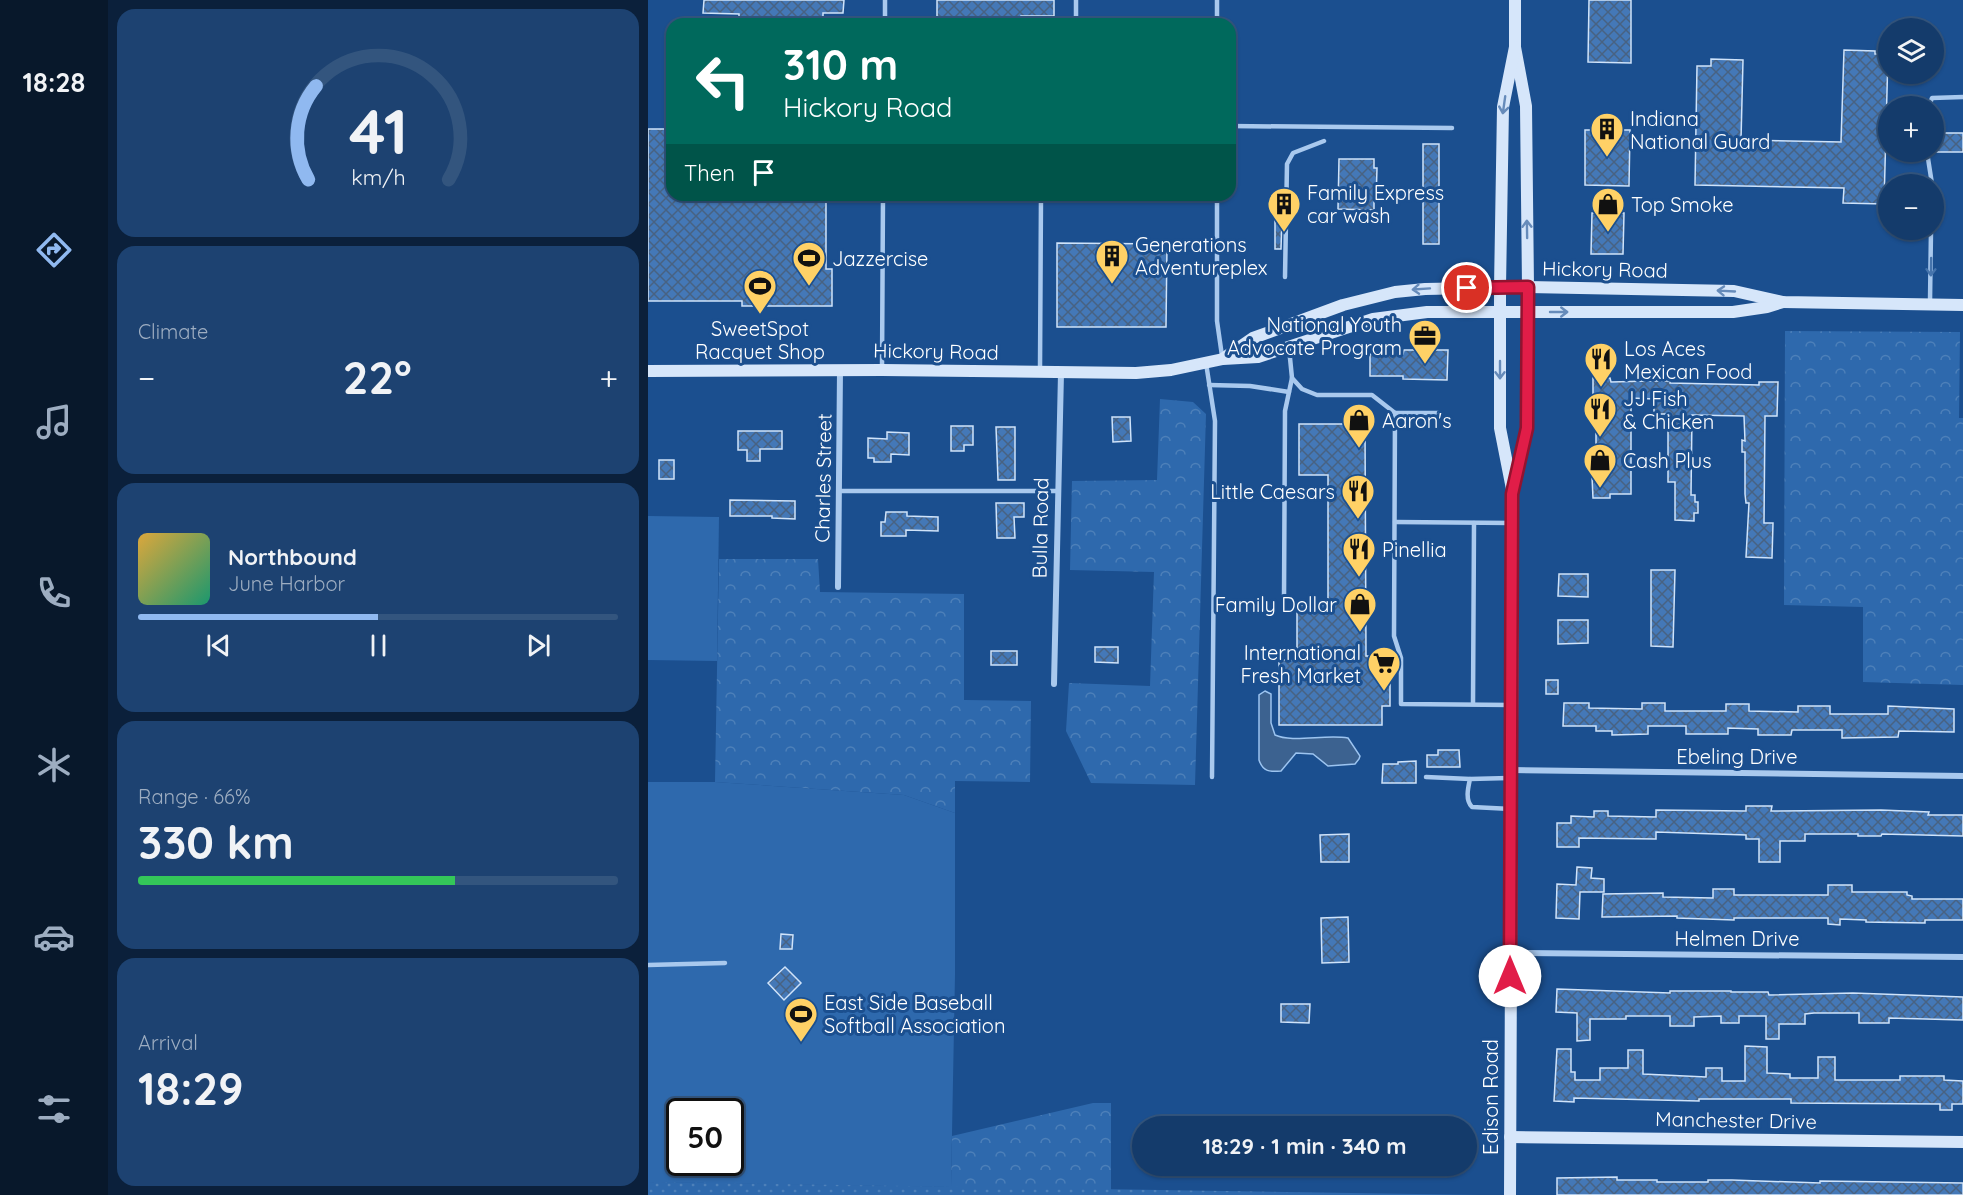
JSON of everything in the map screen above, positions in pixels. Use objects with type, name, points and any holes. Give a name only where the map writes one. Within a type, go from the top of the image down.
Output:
[{"type":"street","points":[[1515,0],[1515,47]]},
{"type":"street","name":"Edison Road","points":[[1512,494],[1527,428],[1528,312],[1526,106],[1515,47]]},
{"type":"street","name":"Edison Road","points":[[1510,1195],[1512,494],[1500,428],[1500,287],[1503,107],[1515,47]]},
{"type":"street","name":"Hickory Road","points":[[1222,359],[1253,338],[1369,297],[1425,289],[1528,287],[1734,291],[1783,302],[1963,305]]},
{"type":"street","name":"Hickory Road","points":[[648,371],[882,370],[1136,373],[1171,370],[1222,359],[1258,357],[1373,319],[1427,312],[1733,312],[1783,302]]},
{"type":"street","name":"Charles Street","points":[[838,587],[840,370]]},
{"type":"street","name":"Bulla Road","points":[[1054,684],[1061,373]]},
{"type":"street","name":"Ebeling Drive","points":[[1511,774],[1963,776]]},
{"type":"street","name":"Helmen Drive","points":[[1510,953],[1963,957]]},
{"type":"street","name":"Manchester Drive","points":[[1510,1137],[1963,1142]]},
{"type":"lane","points":[[885,0],[885,18]]},
{"type":"lane","points":[[1076,0],[1076,18]]},
{"type":"lane","points":[[1217,0],[1217,18]]},
{"type":"lane","points":[[1944,98],[1963,97]]},
{"type":"lane","points":[[1236,126],[1452,128]]},
{"type":"lane","points":[[1285,277],[1287,164],[1293,153],[1324,141]]},
{"type":"lane","points":[[882,370],[883,201]]},
{"type":"lane","points":[[1040,372],[1041,201]]},
{"type":"lane","points":[[1217,201],[1217,321],[1222,359]]},
{"type":"lane","points":[[1930,304],[1932,240]]},
{"type":"lane","points":[[1284,599],[1285,411],[1292,378],[1288,348]]},
{"type":"lane","points":[[1206,363],[1215,421],[1212,777]]},
{"type":"lane","points":[[1292,378],[1302,389],[1317,394],[1374,396],[1395,413],[1440,413]]},
{"type":"lane","points":[[1209,385],[1250,386],[1289,392]]},
{"type":"lane","points":[[1395,413],[1394,636],[1401,658],[1401,704],[1511,705]]},
{"type":"lane","points":[[839,491],[1057,491]]},
{"type":"lane","points":[[1395,522],[1512,523]]},
{"type":"lane","points":[[1473,704],[1474,523]]},
{"type":"lane","points":[[1426,777],[1470,779],[1511,774]]},
{"type":"lane","points":[[1470,779],[1467,789],[1468,803],[1472,807],[1511,809]]},
{"type":"lane","points":[[648,965],[725,963]]},
{"type":"green space","points":[[1785,331],[1960,332],[1959,418],[1963,418],[1963,685],[1863,682],[1863,607],[1784,605]]},
{"type":"green space","points":[[1160,399],[1193,402],[1206,414],[1195,785],[1091,783],[1066,731],[1069,683],[1150,686],[1154,572],[1070,570],[1072,481],[1157,480]]},
{"type":"green space","points":[[648,516],[719,517],[717,661],[648,660]]},
{"type":"green space","points":[[719,559],[818,559],[820,592],[964,594],[964,700],[1031,701],[1030,782],[955,781],[955,813],[904,795],[715,782]]},
{"type":"green space","name":"East Side Baseball Softball Association","points":[[648,782],[715,782],[904,795],[955,813],[951,1187],[648,1182]]},
{"type":"green space","points":[[1093,1103],[1111,1103],[1111,1190],[1104,1195],[652,1195],[654,1182],[951,1187],[952,1136]]},
{"type":"green space","points":[[648,1182],[1481,1195],[648,1195]]},
{"type":"shaded area","points":[[1265,691],[1271,694],[1271,723],[1275,735],[1290,738],[1348,738],[1360,756],[1359,759],[1355,764],[1328,766],[1313,754],[1296,753],[1281,771],[1265,769],[1259,760],[1259,695]]},
{"type":"building","points":[[704,0],[844,0],[843,13],[823,13],[823,18],[739,18],[739,14],[703,13]]},
{"type":"building","points":[[937,0],[1054,0],[1054,16],[937,18]]},
{"type":"building","points":[[1589,0],[1631,0],[1631,63],[1588,62]]},
{"type":"building","points":[[1844,50],[1875,51],[1875,54],[1878,54],[1878,84],[1887,84],[1887,96],[1878,96],[1878,162],[1885,162],[1885,174],[1878,174],[1878,204],[1843,203],[1844,188],[1695,185],[1697,66],[1711,66],[1711,59],[1743,60],[1741,140],[1841,142]]},
{"type":"building","points":[[648,129],[666,129],[666,201],[826,201],[826,269],[832,269],[832,306],[742,306],[742,301],[648,301]]},
{"type":"building","name":"Indiana National Guard","points":[[1585,130],[1630,130],[1629,186],[1585,185]]},
{"type":"building","points":[[1944,133],[1963,133],[1963,152],[1944,152]]},
{"type":"building","points":[[1423,144],[1439,144],[1439,244],[1423,244]]},
{"type":"building","points":[[1339,159],[1374,159],[1374,168],[1377,168],[1374,210],[1338,209]]},
{"type":"building","name":"Top Smoke","points":[[1592,213],[1624,213],[1623,254],[1591,254]]},
{"type":"building","points":[[1275,217],[1282,217],[1281,249],[1275,249]]},
{"type":"building","name":"Generations Adventureplex","points":[[1057,243],[1167,244],[1166,327],[1057,327]]},
{"type":"building","name":"National Youth Advocate Program","points":[[1404,350],[1448,350],[1447,380],[1370,376],[1370,354],[1403,354]]},
{"type":"building","points":[[1593,378],[1610,378],[1611,382],[1670,381],[1670,383],[1759,385],[1759,382],[1778,382],[1777,416],[1765,416],[1764,523],[1773,523],[1772,558],[1746,557],[1749,503],[1746,503],[1745,494],[1745,452],[1742,452],[1742,440],[1745,441],[1744,416],[1692,415],[1691,495],[1695,495],[1695,502],[1698,502],[1698,513],[1694,513],[1694,521],[1675,520],[1675,482],[1668,482],[1668,414],[1654,414],[1654,399],[1631,398],[1631,494],[1610,494],[1610,498],[1593,498],[1592,477],[1596,477],[1596,398],[1593,398]]},
{"type":"building","points":[[1112,417],[1130,417],[1131,441],[1113,442]]},
{"type":"building","points":[[1299,424],[1365,424],[1366,656],[1381,656],[1381,677],[1390,677],[1390,706],[1382,706],[1382,725],[1279,725],[1279,660],[1297,660],[1297,605],[1328,605],[1328,475],[1299,475]]},
{"type":"building","points":[[951,426],[973,426],[973,445],[964,445],[964,451],[951,451]]},
{"type":"building","points":[[996,427],[1015,427],[1015,480],[998,480]]},
{"type":"building","points":[[738,431],[782,431],[782,449],[760,449],[760,461],[747,461],[747,450],[738,450]]},
{"type":"building","points":[[887,432],[909,433],[909,455],[891,454],[891,462],[874,462],[874,458],[868,458],[868,438],[887,439]]},
{"type":"building","points":[[659,460],[674,460],[674,479],[659,479]]},
{"type":"building","points":[[730,500],[795,501],[795,519],[772,518],[772,516],[730,516]]},
{"type":"building","points":[[996,503],[1024,503],[1024,517],[1014,517],[1015,538],[997,538]]},
{"type":"building","points":[[886,512],[907,512],[907,516],[938,517],[938,531],[906,530],[906,536],[881,536],[881,522],[885,522]]},
{"type":"building","points":[[1651,570],[1675,570],[1673,647],[1651,646]]},
{"type":"building","points":[[1559,574],[1588,574],[1588,597],[1558,596]]},
{"type":"building","points":[[1558,620],[1588,620],[1588,643],[1558,644]]},
{"type":"building","points":[[1095,647],[1118,647],[1118,663],[1095,662]]},
{"type":"building","points":[[991,651],[1017,651],[1017,665],[991,665]]},
{"type":"building","points":[[1546,680],[1558,680],[1558,694],[1546,694]]},
{"type":"building","points":[[1564,703],[1589,703],[1589,708],[1642,709],[1642,703],[1665,703],[1665,711],[1726,711],[1726,704],[1749,704],[1749,711],[1798,712],[1798,706],[1830,706],[1830,714],[1888,714],[1888,706],[1954,709],[1954,732],[1899,731],[1898,737],[1842,738],[1842,730],[1792,730],[1791,735],[1758,735],[1758,729],[1728,728],[1728,734],[1686,734],[1686,726],[1648,726],[1648,734],[1612,735],[1612,731],[1596,731],[1596,726],[1563,726]]},
{"type":"building","points":[[1438,750],[1459,750],[1460,767],[1427,767],[1427,755],[1438,755]]},
{"type":"building","points":[[1416,761],[1416,783],[1382,783],[1383,764]]},
{"type":"building","points":[[1746,806],[1772,806],[1771,811],[1881,810],[1929,812],[1928,815],[1963,815],[1963,836],[1805,834],[1805,841],[1780,841],[1780,862],[1759,862],[1759,839],[1746,839],[1746,835],[1656,832],[1656,839],[1579,838],[1579,847],[1557,847],[1557,823],[1571,823],[1571,816],[1594,817],[1594,811],[1608,811],[1608,816],[1656,817],[1656,810],[1746,811]]},
{"type":"building","points":[[1349,834],[1349,862],[1321,862],[1320,835]]},
{"type":"building","points":[[1577,867],[1592,868],[1591,878],[1604,879],[1604,892],[1580,892],[1579,919],[1556,918],[1557,884],[1576,885]]},
{"type":"building","points":[[1828,885],[1852,885],[1852,892],[1907,892],[1912,899],[1963,899],[1963,920],[1925,920],[1925,923],[1840,919],[1840,925],[1828,924],[1828,918],[1734,918],[1734,920],[1677,918],[1677,916],[1602,917],[1603,894],[1663,893],[1663,897],[1713,898],[1713,889],[1734,889],[1734,895],[1828,895]]},
{"type":"building","points":[[1348,917],[1349,962],[1322,963],[1321,918]]},
{"type":"building","points":[[781,934],[793,935],[792,949],[780,949]]},
{"type":"building","points":[[785,967],[801,983],[784,1000],[768,983]]},
{"type":"building","points":[[1557,989],[1670,993],[1670,991],[1768,992],[1769,995],[1853,993],[1963,997],[1963,1020],[1889,1018],[1889,1023],[1859,1023],[1859,1013],[1814,1013],[1805,1014],[1805,1024],[1779,1024],[1779,1039],[1766,1039],[1766,1016],[1739,1016],[1739,1023],[1721,1023],[1721,1016],[1694,1017],[1694,1026],[1670,1026],[1670,1016],[1626,1016],[1626,1019],[1590,1019],[1590,1040],[1577,1041],[1577,1013],[1556,1012]]},
{"type":"building","points":[[1281,1004],[1310,1004],[1309,1023],[1281,1022]]},
{"type":"building","points":[[1745,1046],[1767,1047],[1767,1073],[1790,1074],[1790,1078],[1818,1078],[1818,1057],[1835,1057],[1835,1080],[1900,1080],[1900,1076],[1944,1076],[1944,1080],[1963,1081],[1963,1104],[1952,1104],[1952,1110],[1940,1110],[1940,1104],[1791,1103],[1791,1099],[1699,1099],[1699,1101],[1574,1098],[1574,1102],[1554,1101],[1557,1049],[1571,1049],[1571,1072],[1575,1072],[1575,1080],[1600,1080],[1600,1068],[1628,1068],[1628,1050],[1643,1050],[1643,1074],[1706,1077],[1706,1068],[1722,1068],[1722,1081],[1745,1081]]},
{"type":"building","points":[[1617,1177],[1617,1180],[1657,1180],[1657,1182],[1732,1180],[1820,1183],[1820,1181],[1963,1183],[1963,1195],[1557,1195],[1557,1178]]},
{"type":"place","name":"Indiana National Guard","points":[[1607,158]]},
{"type":"place","name":"Family Express car wash","points":[[1284,233]]},
{"type":"place","name":"Top Smoke","points":[[1608,233]]},
{"type":"place","name":"Generations Adventureplex","points":[[1112,285]]},
{"type":"place","name":"Jazzercise","points":[[809,287]]},
{"type":"place","name":"SweetSpot Racquet Shop","points":[[760,315]]},
{"type":"place","name":"National Youth Advocate Program","points":[[1425,365]]},
{"type":"place","name":"Los Aces Mexican Food","points":[[1601,388]]},
{"type":"place","name":"JJ Fish & Chicken","points":[[1600,438]]},
{"type":"place","name":"Aaron's","points":[[1359,449]]},
{"type":"place","name":"Cash Plus","points":[[1600,489]]},
{"type":"place","name":"Little Caesars","points":[[1358,520]]},
{"type":"place","name":"Pinellia","points":[[1359,578]]},
{"type":"place","name":"Family Dollar","points":[[1360,633]]},
{"type":"place","name":"International Fresh Market","points":[[1384,692]]},
{"type":"place","name":"East Side Baseball Softball Association","points":[[801,1043]]},
{"type":"route","points":[[1467,288],[1528,287],[1527,428],[1512,494],[1510,976]]}]
